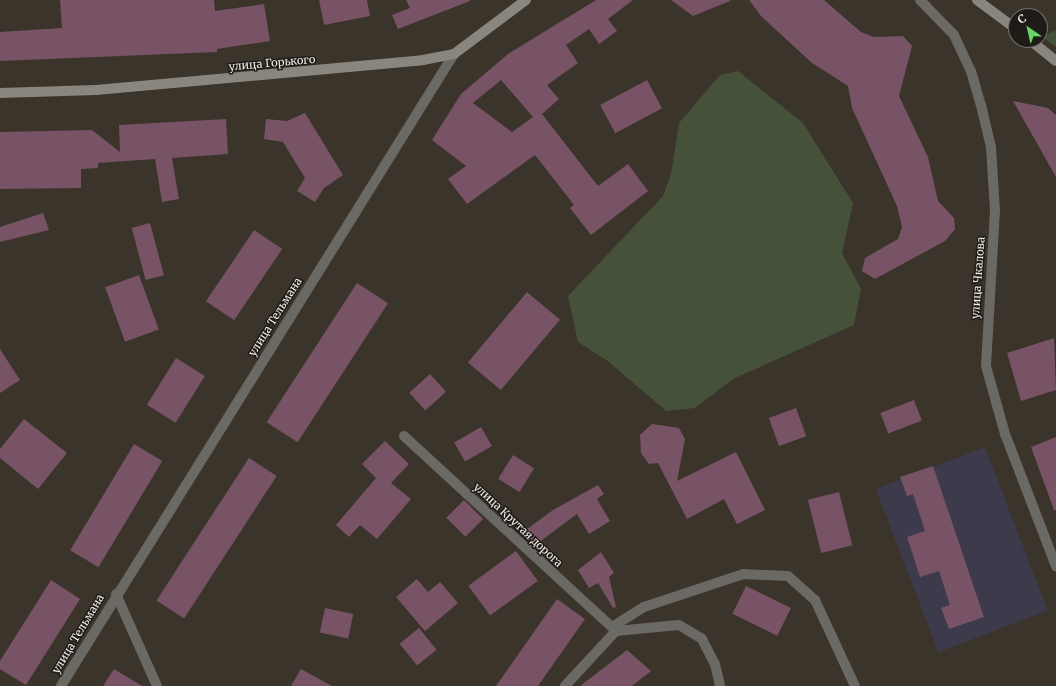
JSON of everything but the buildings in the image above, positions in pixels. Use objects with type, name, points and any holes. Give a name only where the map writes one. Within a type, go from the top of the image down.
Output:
[{"type":"main road","name":"улица Горького","points":[[0,93],[96,90],[376,67],[454,54],[526,0]]},
{"type":"main road","points":[[977,0],[1008,23]]},
{"type":"main road","points":[[1040,48],[1056,61]]},
{"type":"street","name":"улица Чкалова","points":[[920,0],[954,35],[971,71],[991,146],[995,210],[986,366],[1005,434],[1056,566]]},
{"type":"street","name":"улица Тельмана","points":[[61,686],[116,594],[454,54]]},
{"type":"street","name":"улица Крутая дорога","points":[[404,436],[614,629]]},
{"type":"street","points":[[565,686],[614,629],[644,607],[743,574],[788,576],[815,600],[855,686]]},
{"type":"street","name":"улица Тельмана","points":[[116,594],[157,686]]},
{"type":"street","points":[[614,629],[679,625],[702,639],[715,664],[720,686]]},
{"type":"shaded area","points":[[985,447],[1048,610],[938,652],[876,489]]},
{"type":"green space","points":[[1055,30],[1056,47],[1048,41],[1048,34]]},
{"type":"green space","points":[[738,71],[803,123],[853,203],[842,253],[861,289],[854,325],[733,379],[695,408],[666,411],[609,362],[578,342],[568,296],[663,196],[671,174],[679,123],[720,75]]}]
